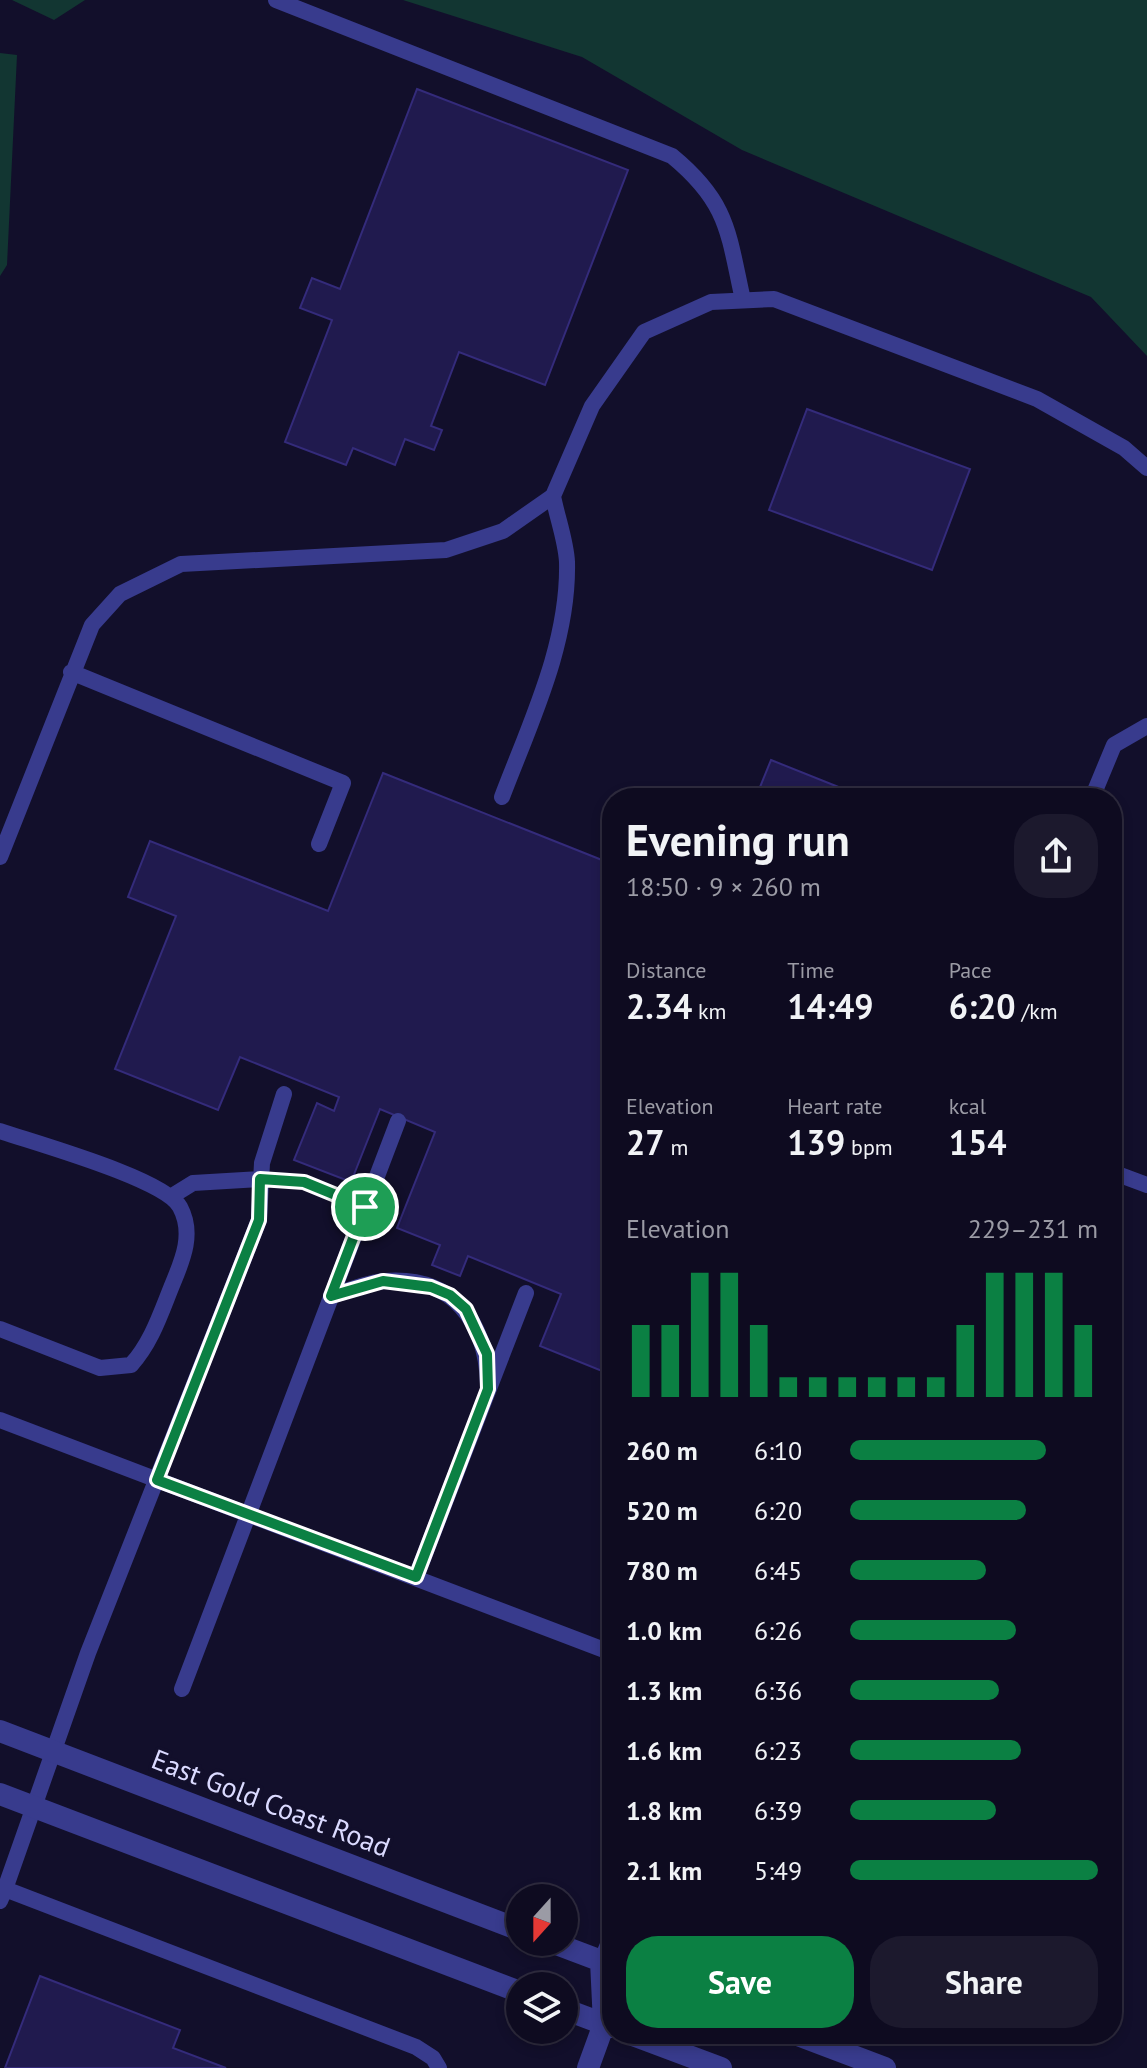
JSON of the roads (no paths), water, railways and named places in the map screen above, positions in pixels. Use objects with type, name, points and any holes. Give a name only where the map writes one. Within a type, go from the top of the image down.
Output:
[{"type":"street","name":"East Gold Coast Road","points":[[0,1731],[506,1925]]},
{"type":"street","points":[[0,1794],[506,1987]]},
{"type":"street","points":[[578,1952],[602,1961]]},
{"type":"street","points":[[578,2013],[602,2020]]},
{"type":"street","points":[[588,2068],[602,2037]]},
{"type":"street","points":[[657,2044],[721,2068]]},
{"type":"street","points":[[821,2044],[885,2068]]},
{"type":"lane","points":[[276,0],[672,156],[702,180],[725,219],[743,300]]},
{"type":"lane","points":[[0,857],[92,625],[120,594],[181,564],[446,550],[503,531],[553,496],[592,406],[644,332],[711,302],[774,299],[1037,399],[1124,448],[1147,468]]},
{"type":"lane","points":[[502,797],[548,674],[564,609],[567,560],[553,496]]},
{"type":"lane","points":[[71,672],[343,783],[319,844]]},
{"type":"lane","points":[[1096,788],[1114,745],[1147,726]]},
{"type":"lane","points":[[284,1094],[262,1163],[259,1220],[31,1806],[2,1895],[416,2047],[433,2058],[439,2068]]},
{"type":"lane","points":[[182,1689],[398,1121]]},
{"type":"lane","points":[[0,1131],[143,1181],[172,1196],[181,1208],[188,1233],[184,1255],[146,1348],[131,1365],[100,1368],[0,1329]]},
{"type":"lane","points":[[1122,1176],[1147,1185]]},
{"type":"lane","points":[[172,1196],[193,1183],[260,1179]]},
{"type":"lane","points":[[331,1296],[383,1281],[431,1287],[450,1295],[466,1309],[487,1354],[488,1389]]},
{"type":"lane","points":[[416,1577],[526,1293]]},
{"type":"lane","points":[[0,1420],[602,1649]]}]
